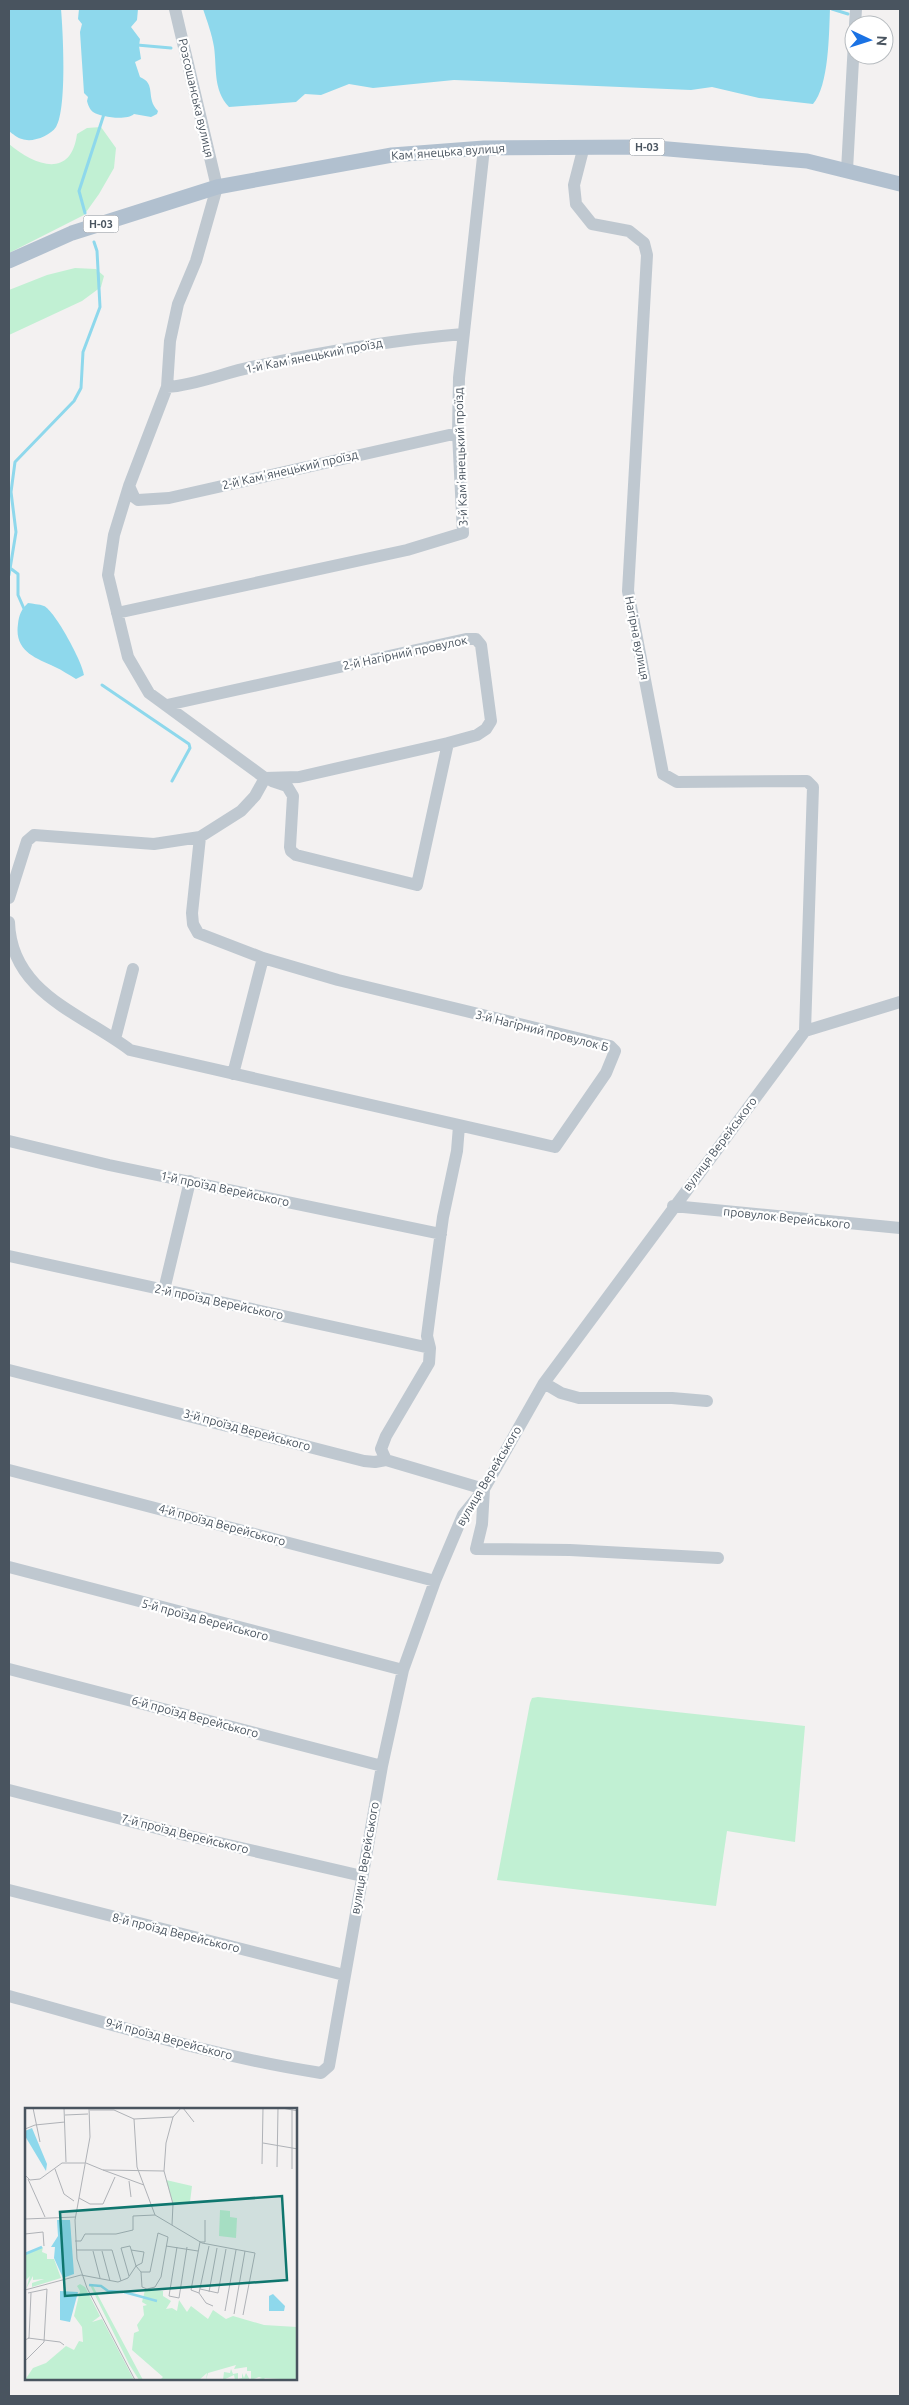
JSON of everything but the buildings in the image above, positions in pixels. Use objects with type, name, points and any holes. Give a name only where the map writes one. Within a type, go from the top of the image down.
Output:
[{"type":"main road","name":"Камʼянецька вулиця","points":[[9,261],[72,233],[216,187],[392,155],[484,148],[645,147],[807,161],[900,184]]},
{"type":"street","name":"Розсошанська вулиця","points":[[175,9],[216,187]]},
{"type":"street","points":[[847,170],[853,65]]},
{"type":"street","name":"Нагірна вулиця","points":[[584,146],[574,184],[576,204],[592,224],[629,231],[644,243],[647,255],[628,591],[663,774],[677,782],[807,781],[813,787],[805,1031]]},
{"type":"street","name":"3-й Камʼянецький проїзд","points":[[117,613],[407,550],[462,533],[458,433],[459,378],[484,148]]},
{"type":"street","points":[[216,187],[196,261],[178,304],[174,320],[167,388],[129,486],[114,535],[108,575],[128,657],[149,693],[265,778],[286,786],[293,796],[291,851],[296,855],[328,864],[417,884],[448,743]]},
{"type":"street","name":"1-й Камʼянецький проїзд","points":[[167,388],[184,386],[250,368],[370,345],[463,334]]},
{"type":"street","name":"2-й Камʼянецький проїзд","points":[[129,486],[134,497],[138,500],[169,498],[458,433]]},
{"type":"street","name":"2-й Нагірний провулок","points":[[166,705],[476,638],[481,646],[491,721],[486,729],[476,735],[448,743],[299,777],[265,778]]},
{"type":"street","points":[[286,786],[299,777]]},
{"type":"street","points":[[9,898],[28,841],[34,835],[154,844],[200,836],[241,811],[255,796],[265,778]]},
{"type":"street","name":"3-й Нагірний провулок Б","points":[[9,922],[9,939],[24,972],[75,1014],[130,1050],[556,1147],[606,1073],[615,1052],[610,1046],[338,980],[262,958],[198,933],[193,924],[195,876],[200,836]]},
{"type":"street","points":[[233,1074],[262,958]]},
{"type":"street","points":[[115,1039],[133,969]]},
{"type":"street","points":[[805,1031],[900,1002]]},
{"type":"street","name":"вулиця Верейського","points":[[329,2066],[382,1766],[402,1670],[462,1515],[484,1489],[544,1383],[805,1031]]},
{"type":"street","points":[[386,1460],[381,1450],[386,1436],[429,1363],[430,1348],[427,1336],[441,1234],[458,1151],[459,1126]]},
{"type":"street","name":"1-й проїзд Верейського","points":[[9,1141],[441,1234]]},
{"type":"street","points":[[164,1290],[190,1181]]},
{"type":"street","name":"провулок Верейського","points":[[674,1206],[900,1228]]},
{"type":"street","name":"2-й проїзд Верейського","points":[[9,1256],[430,1348]]},
{"type":"street","name":"3-й проїзд Верейського","points":[[9,1370],[364,1461],[386,1460],[484,1489]]},
{"type":"street","points":[[544,1383],[561,1393],[579,1398],[672,1398],[706,1401]]},
{"type":"street","name":"4-й проїзд Верейського","points":[[9,1470],[435,1581]]},
{"type":"street","points":[[484,1489],[482,1524],[476,1549],[570,1550],[718,1558]]},
{"type":"street","name":"5-й проїзд Верейського","points":[[9,1567],[402,1670]]},
{"type":"street","name":"6-й проїзд Верейського","points":[[9,1669],[382,1766]]},
{"type":"street","name":"7-й проїзд Верейського","points":[[9,1790],[172,1832],[362,1876]]},
{"type":"street","name":"8-й проїзд Верейського","points":[[9,1890],[344,1975]]},
{"type":"street","name":"9-й проїзд Верейського","points":[[9,1996],[229,2055],[288,2068],[320,2073],[329,2066]]},
{"type":"green space","points":[[101,127],[116,148],[114,168],[84,215],[9,253],[9,144],[29,158],[50,164],[59,163],[67,158],[73,148],[77,134],[87,128]]},
{"type":"green space","points":[[75,268],[96,269],[104,276],[101,287],[82,301],[9,335],[9,290],[47,275]]},
{"type":"green space","points":[[538,1697],[805,1726],[795,1842],[727,1831],[716,1906],[497,1880],[530,1703],[532,1698]]},
{"type":"water","points":[[9,9],[61,9],[63,88],[59,118],[53,130],[45,136],[31,140],[15,136],[9,131]]},
{"type":"water","points":[[79,9],[138,9],[137,20],[131,27],[140,39],[141,59],[135,62],[140,77],[150,87],[152,101],[158,111],[157,114],[151,117],[134,114],[125,117],[107,117],[91,110],[87,101],[88,97],[84,93],[80,32],[82,24],[78,19]]},
{"type":"water","points":[[203,9],[830,9],[825,72],[818,96],[813,104],[759,98],[712,87],[691,90],[454,80],[373,88],[349,84],[321,95],[305,94],[296,102],[229,107],[220,94],[213,42]]},
{"type":"water","points":[[28,603],[44,606],[55,617],[74,649],[84,675],[76,679],[33,657],[23,647],[19,641],[18,624],[21,613]]},
{"type":"waterway","points":[[832,9],[848,14]]},
{"type":"waterway","points":[[137,45],[171,48]]},
{"type":"waterway","points":[[85,213],[79,191],[105,111]]},
{"type":"waterway","points":[[9,575],[16,532],[11,492],[15,462],[74,401],[81,388],[83,352],[100,307],[97,251],[94,242]]},
{"type":"waterway","points":[[10,568],[18,574],[18,595],[25,611]]},
{"type":"waterway","points":[[102,685],[189,744],[190,748],[172,781]]}]
